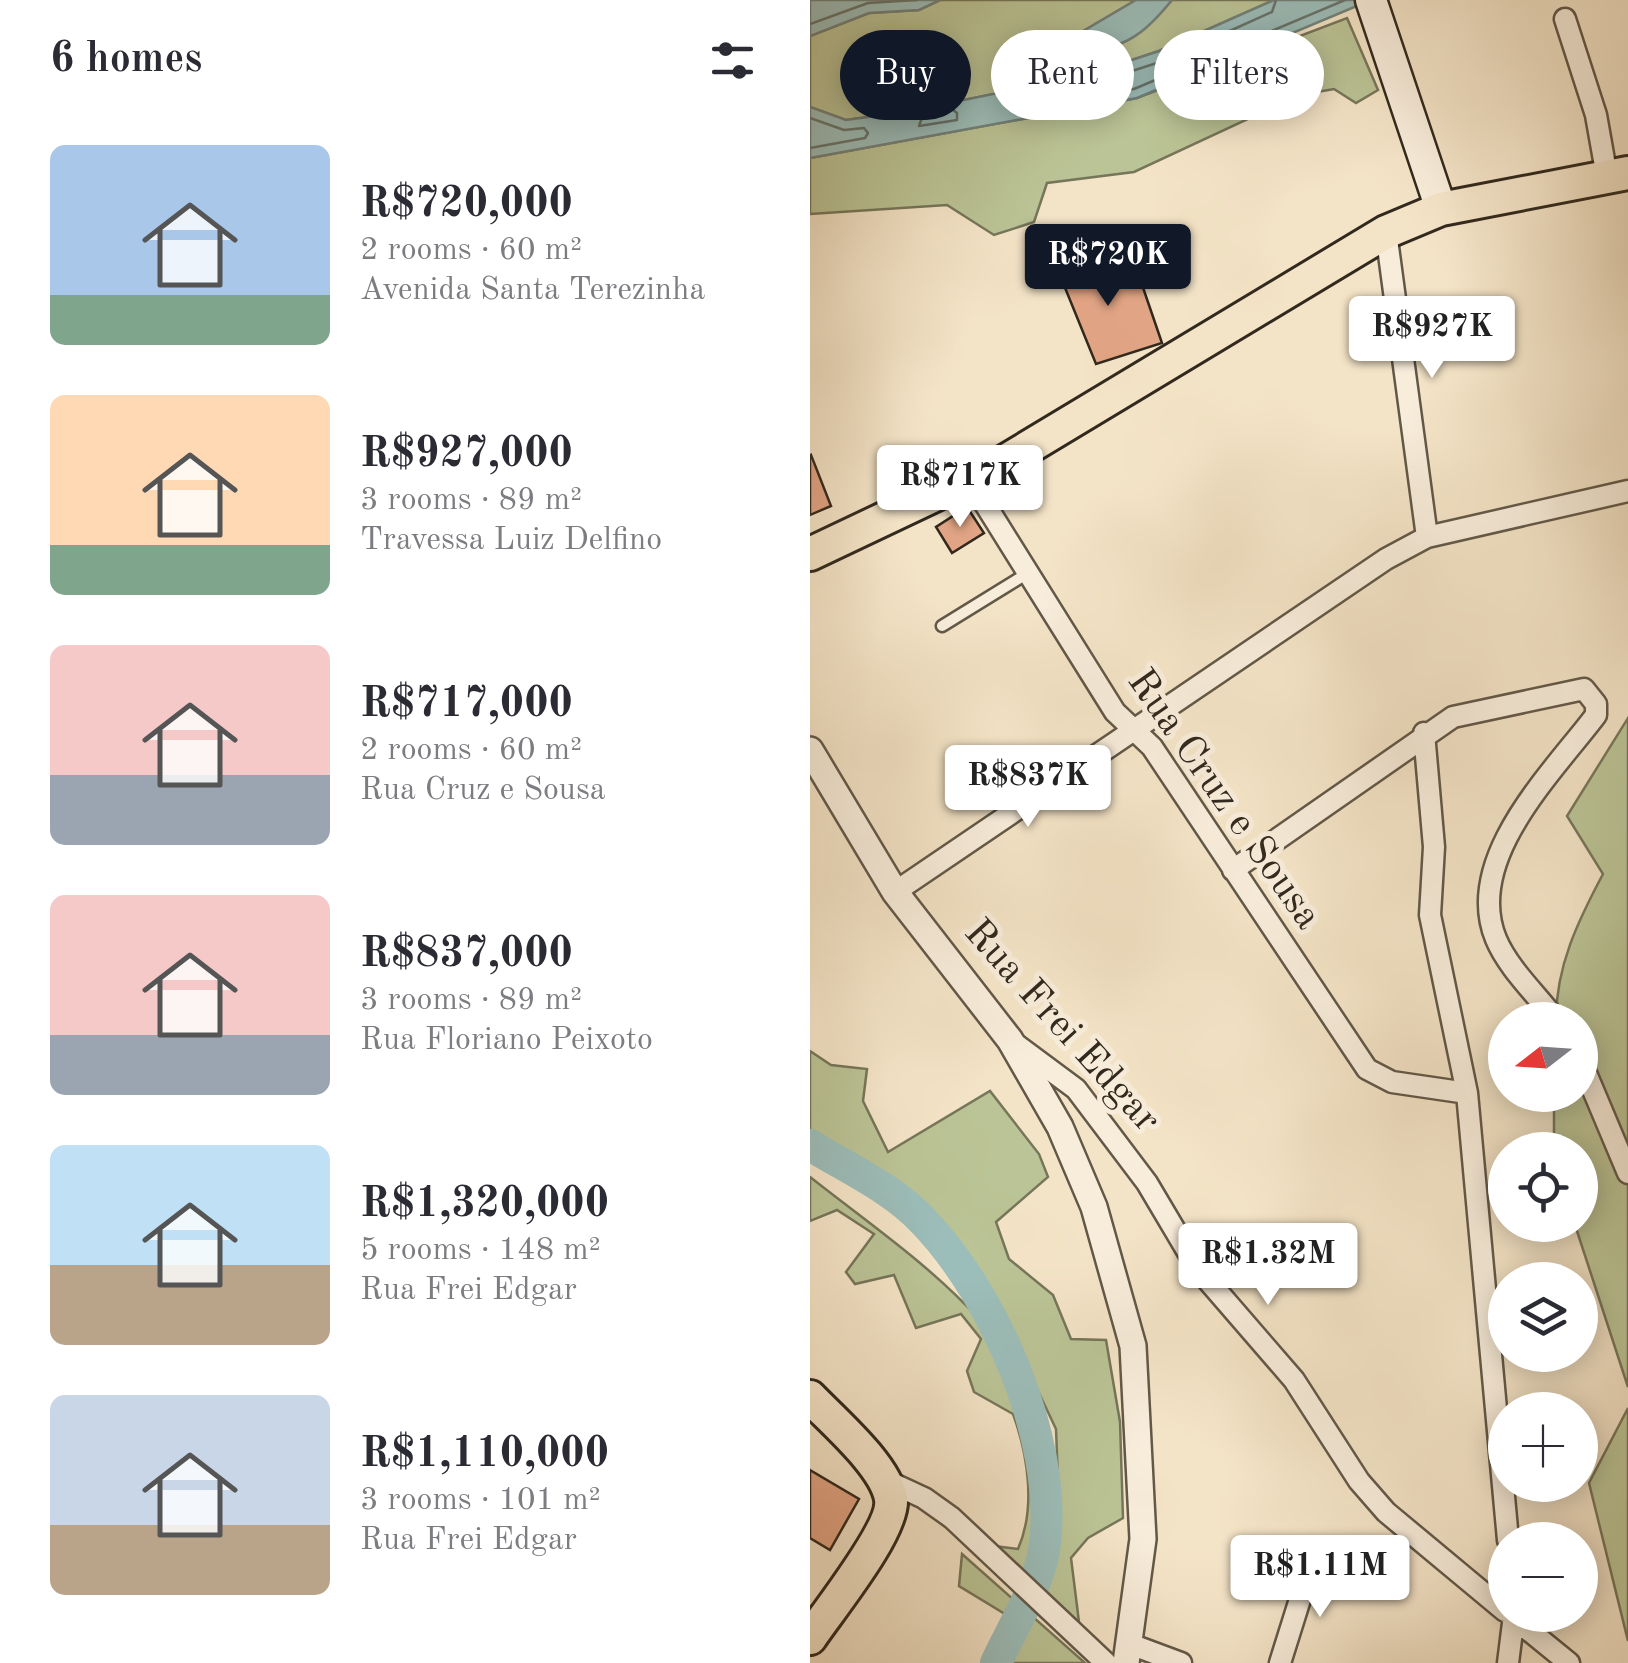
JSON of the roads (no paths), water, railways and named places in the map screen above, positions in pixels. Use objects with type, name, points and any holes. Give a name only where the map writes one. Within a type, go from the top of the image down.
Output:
[{"type":"main road","points":[[1371,0],[1441,209]]},
{"type":"main road","points":[[810,554],[970,480],[1386,232],[1441,209],[1618,175]]},
{"type":"main road","points":[[810,1397],[883,1479],[891,1499],[890,1514],[810,1638]]},
{"type":"street","points":[[1565,19],[1618,175]]},
{"type":"street","points":[[1386,232],[1428,538]]},
{"type":"street","name":"Rua Cruz e Sousa","points":[[970,480],[1115,712],[1152,747],[1367,1069],[1392,1082],[1468,1093]]},
{"type":"street","points":[[895,892],[1386,558],[1428,538],[1628,491]]},
{"type":"street","points":[[1233,870],[1424,734],[1453,718],[1574,688],[1584,689],[1596,704],[1596,715],[1514,820],[1492,888],[1494,936],[1543,1002]]},
{"type":"street","points":[[1424,734],[1434,847],[1429,904],[1468,1093],[1506,1522]]},
{"type":"street","name":"Rua Frei Edgar","points":[[810,750],[895,892],[1010,1040],[1038,1056],[1076,1088],[1148,1183],[1198,1269],[1294,1380],[1368,1492],[1386,1512],[1488,1596]]},
{"type":"street","points":[[1010,1040],[1060,1128],[1094,1207],[1133,1346],[1143,1539],[1128,1653],[1181,1663]]},
{"type":"street","points":[[1598,1101],[1628,1173]]},
{"type":"street","points":[[883,1479],[924,1498],[952,1518],[1106,1663]]},
{"type":"street","points":[[1280,1663],[1312,1561]]},
{"type":"street","points":[[1508,1663],[1510,1632]]},
{"type":"street","name":"Rua Frei Edgar","points":[[1532,1632],[1569,1663]]},
{"type":"lane","points":[[942,626],[1028,573]]},
{"type":"water","points":[[810,0],[940,0],[919,10],[869,13],[810,36]]},
{"type":"water","points":[[1136,0],[1172,0],[1134,36],[1134,30],[1085,30]]},
{"type":"water","points":[[1274,0],[1371,0],[1299,30],[1206,30]]},
{"type":"water","points":[[1154,53],[1154,91],[1134,99],[1134,59]]},
{"type":"water","points":[[991,94],[991,120],[1017,120],[810,158],[810,107],[840,120],[971,120],[971,99]]},
{"type":"waterway","points":[[810,1145],[885,1189],[924,1222],[975,1289],[1016,1371],[1041,1459],[1045,1543],[1032,1589],[996,1663]]}]
